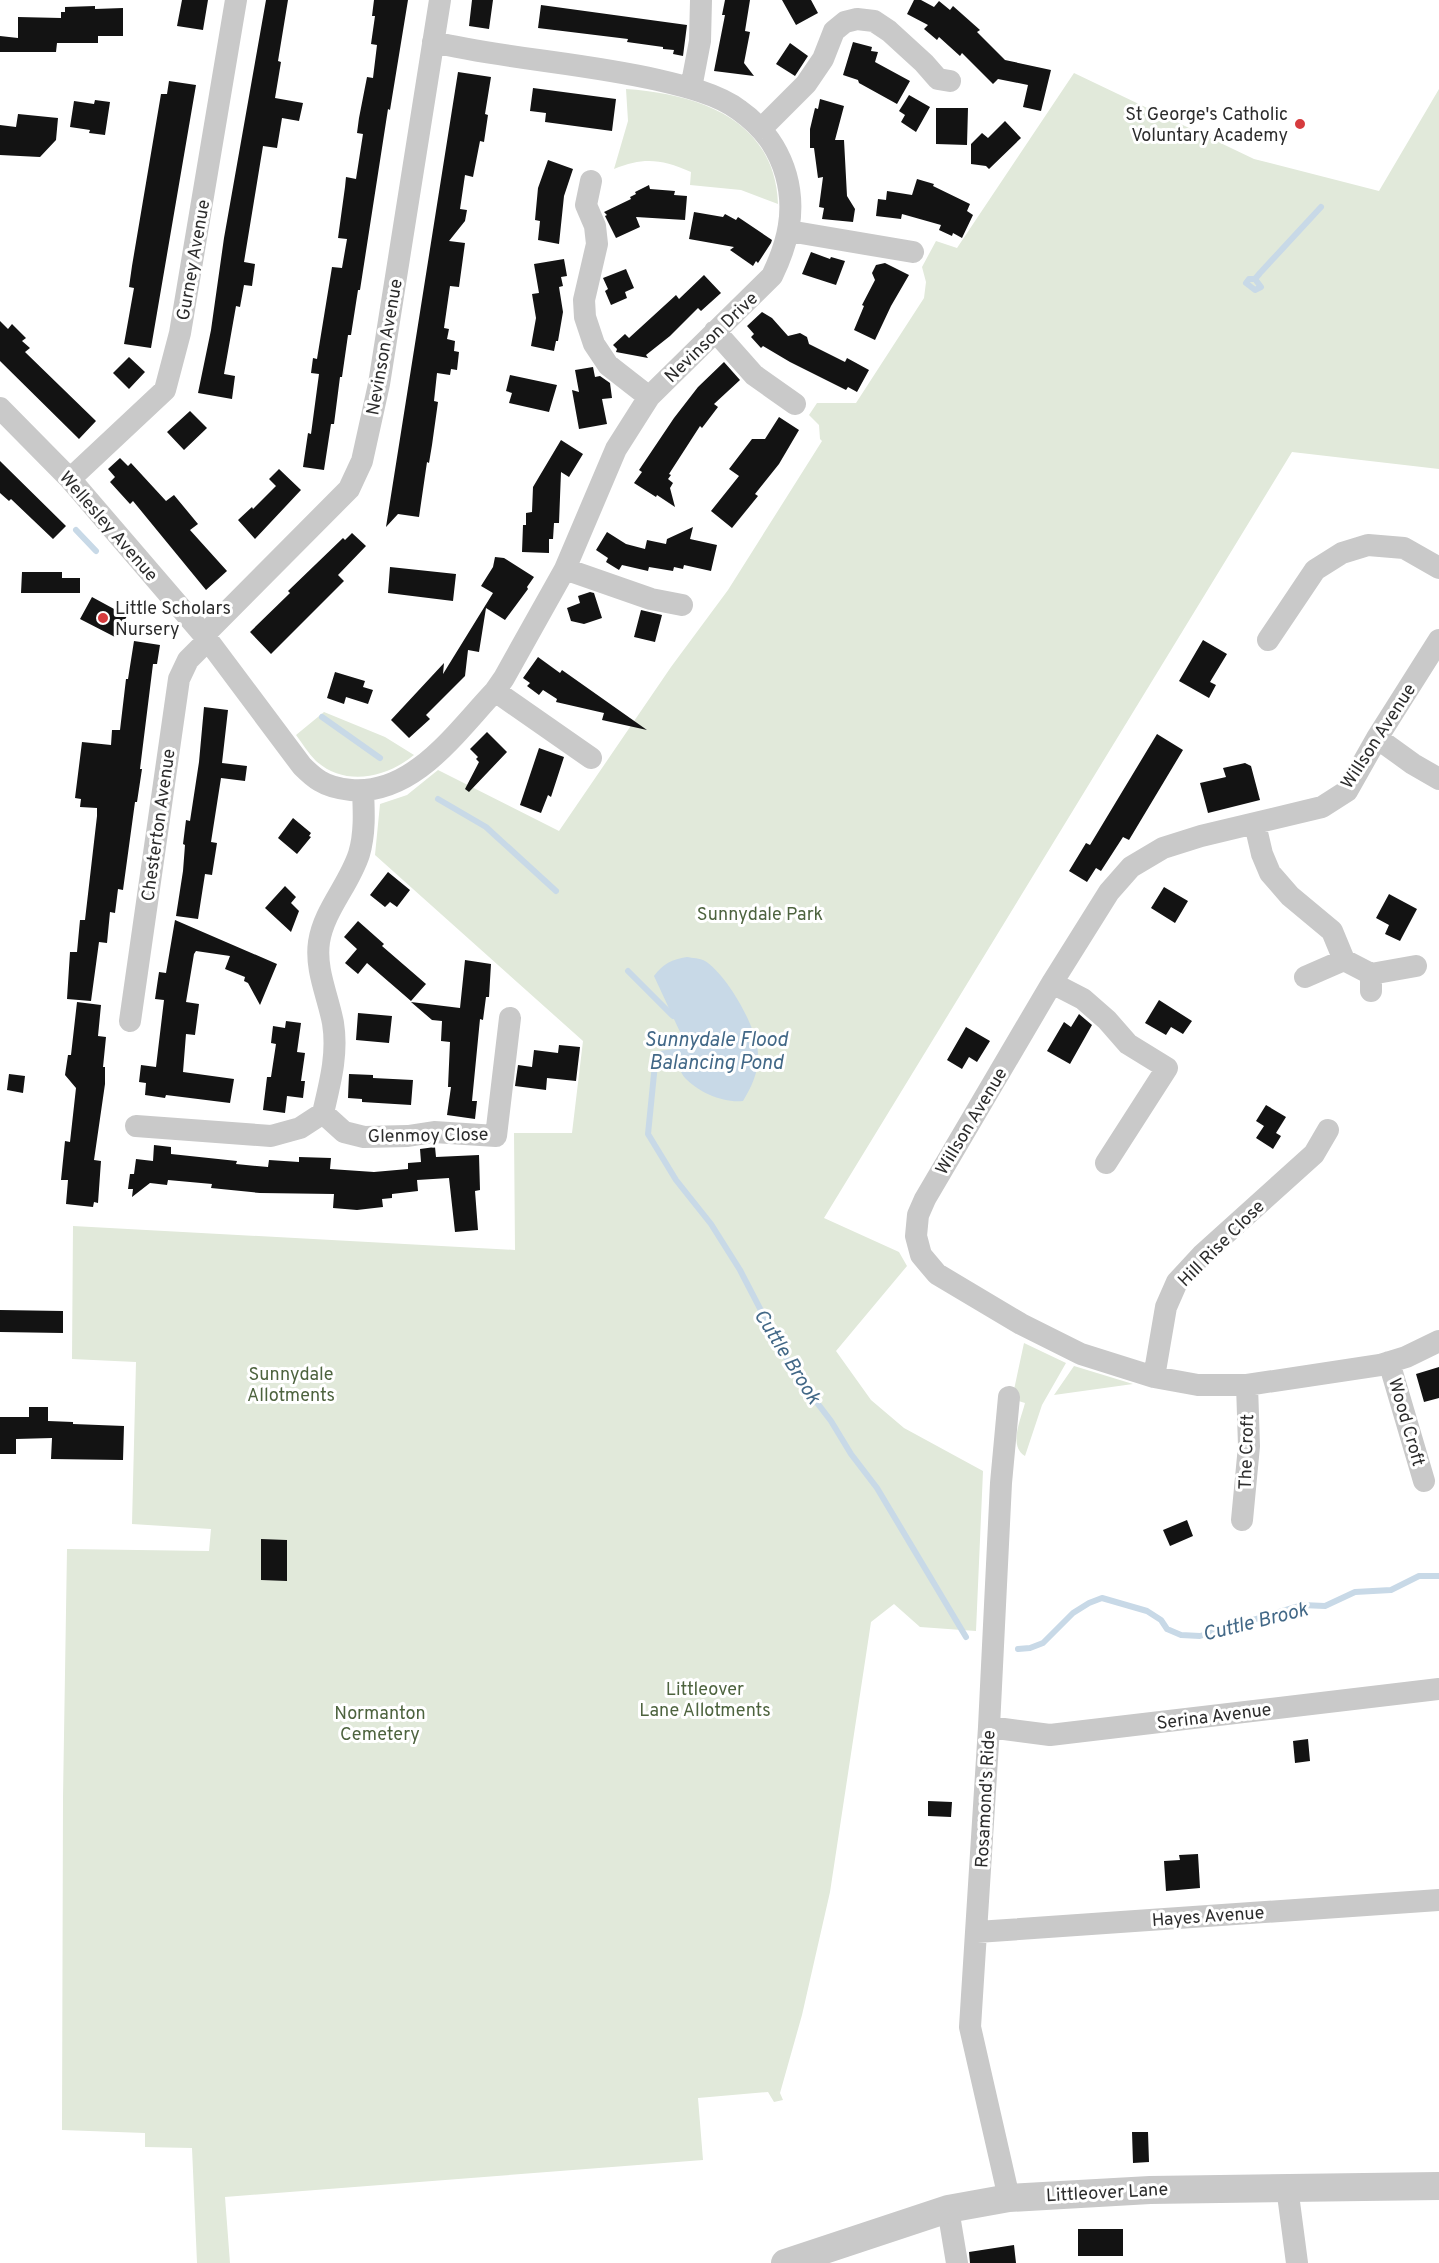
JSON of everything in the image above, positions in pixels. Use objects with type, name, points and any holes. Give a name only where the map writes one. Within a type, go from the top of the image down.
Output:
[{"type":"street","name":"Gurney Avenue","points":[[70,479],[165,390],[180,333],[236,0]]},
{"type":"street","name":"Nevinson Avenue","points":[[206,638],[349,489],[362,461],[379,384],[440,0]]},
{"type":"street","points":[[691,88],[700,41],[701,0]]},
{"type":"street","points":[[762,128],[806,84],[823,59],[834,31],[845,22],[857,19],[874,21],[889,31],[938,79],[950,81]]},
{"type":"street","name":"Nevinson Drive","points":[[363,791],[397,782],[424,765],[495,691],[525,643],[565,569],[616,449],[648,397],[772,276],[783,254],[789,231],[790,192],[776,148],[762,128],[737,108],[691,88],[627,73],[433,42]]},
{"type":"street","points":[[591,181],[586,205],[595,226],[597,244],[584,300],[585,317],[594,344],[608,365],[648,397]]},
{"type":"street","points":[[789,231],[913,252]]},
{"type":"street","points":[[715,332],[754,375],[795,404]]},
{"type":"street","name":"Wellesley Avenue","points":[[0,408],[70,479],[206,638],[302,766],[321,782],[342,789],[363,791]]},
{"type":"street","points":[[1268,640],[1315,570],[1342,552],[1368,545],[1404,548],[1439,568]]},
{"type":"street","points":[[565,569],[651,599],[682,605]]},
{"type":"street","name":"Chesterton Avenue","points":[[130,1021],[178,679],[188,660],[206,638]]},
{"type":"street","name":"Willson Avenue","points":[[1439,640],[1377,738],[1347,791],[1322,807],[1201,836],[1163,848],[1131,867],[1109,892],[1052,983],[925,1198],[916,1222],[917,1242],[924,1260],[937,1274],[1022,1324],[1081,1354],[1154,1377],[1198,1385],[1247,1385],[1362,1369],[1389,1362],[1439,1341]]},
{"type":"street","points":[[495,691],[591,758]]},
{"type":"street","points":[[1377,738],[1439,779]]},
{"type":"street","points":[[136,1126],[271,1136],[300,1128],[323,1113],[336,1048],[333,1021],[321,972],[319,941],[326,920],[359,855],[364,818],[363,791]]},
{"type":"street","points":[[1255,824],[1262,854],[1270,873],[1290,896],[1332,931],[1344,960],[1371,983],[1416,966]]},
{"type":"street","points":[[1305,977],[1344,960]]},
{"type":"street","points":[[1052,983],[1083,999],[1107,1020],[1128,1044],[1167,1068],[1106,1163]]},
{"type":"street","name":"Glenmoy Close","points":[[323,1113],[344,1132],[364,1137],[408,1136],[434,1132],[496,1136],[510,1017]]},
{"type":"street","name":"Hill Rise Close","points":[[1154,1377],[1166,1307],[1177,1282],[1202,1255],[1314,1154],[1328,1130]]},
{"type":"street","name":"Wood Croft","points":[[1389,1362],[1424,1481]]},
{"type":"street","name":"The Croft","points":[[1242,1520],[1249,1446],[1247,1385]]},
{"type":"street","name":"Rosamond's Ride","points":[[1009,1396],[1001,1483],[989,1727],[970,2027],[1009,2198]]},
{"type":"street","name":"Serina Avenue","points":[[989,1727],[1050,1735],[1439,1689]]},
{"type":"street","name":"Hayes Avenue","points":[[977,1932],[1439,1900]]},
{"type":"street","name":"Littleover Lane","points":[[785,2263],[948,2209],[1009,2198],[1150,2190],[1439,2186]]},
{"type":"street","points":[[1287,2187],[1297,2263]]},
{"type":"street","points":[[948,2209],[957,2263]]},
{"type":"green space","points":[[1074,73],[1254,159],[1379,191],[1439,89],[1439,469],[1292,452],[824,1218],[899,1252],[907,1266],[836,1351],[871,1400],[904,1428],[983,1471],[976,1631],[920,1627],[894,1604],[871,1622],[830,1892],[802,2015],[780,2093],[783,2100],[774,2102],[768,2092],[698,2098],[703,2160],[225,2197],[230,2263],[197,2263],[192,2148],[145,2147],[145,2133],[62,2130],[63,1798],[67,1549],[209,1551],[211,1529],[132,1524],[136,1362],[72,1359],[73,1226],[515,1250],[514,1133],[572,1133],[583,1041],[375,855],[380,804],[407,795],[438,770],[559,831],[671,667],[728,590],[822,441],[819,425],[809,415],[817,403],[856,403],[924,298],[926,282],[922,267],[936,241],[957,248]]},
{"type":"green space","points":[[626,89],[680,97],[728,116],[748,132],[763,151],[774,175],[778,204],[741,190],[690,185],[691,172],[671,164],[644,161],[614,169],[628,121]]},
{"type":"green space","points":[[324,712],[385,737],[414,755],[403,763],[378,774],[352,777],[327,769],[313,758],[296,735]]},
{"type":"green space","points":[[1024,1343],[1066,1363],[1042,1405],[1025,1456],[1020,1452],[1016,1439],[1025,1403],[1012,1399]]},
{"type":"green space","points":[[1074,1366],[1133,1384],[1054,1395]]},
{"type":"water","name":"Sunnydale Flood Balancing Pond","points":[[687,957],[705,961],[714,968],[731,989],[747,1016],[758,1053],[756,1072],[743,1101],[720,1099],[698,1088],[683,1076],[674,1056],[660,1057],[658,1065],[651,1063],[659,1051],[674,1049],[680,1032],[654,976],[668,963]]},
{"type":"building","points":[[182,0],[208,0],[203,30],[177,26]]},
{"type":"building","points":[[266,0],[288,0],[278,61],[281,62],[275,98],[303,103],[299,121],[282,118],[277,148],[263,146],[244,262],[255,264],[252,286],[244,285],[240,307],[236,306],[224,374],[235,376],[232,399],[198,393],[211,330],[224,238]]},
{"type":"building","points":[[374,0],[408,0],[390,110],[388,109],[360,290],[358,290],[351,335],[348,335],[324,470],[303,467],[308,433],[311,434],[319,374],[311,373],[313,358],[317,359],[332,267],[342,268],[347,239],[338,238],[346,177],[356,179],[363,134],[357,133],[367,77],[373,78],[377,45],[371,44],[375,16],[372,16]]},
{"type":"building","points":[[472,0],[493,0],[489,29],[469,26]]},
{"type":"building","points":[[725,0],[750,0],[745,31],[750,32],[744,63],[754,76],[714,71],[725,15],[722,15]]},
{"type":"building","points":[[782,0],[811,0],[818,13],[796,25]]},
{"type":"building","points":[[914,0],[921,0],[934,7],[939,1],[950,10],[953,6],[980,30],[977,32],[1005,60],[1051,70],[1041,111],[1023,107],[1028,85],[998,79],[993,84],[962,53],[960,56],[939,37],[937,40],[924,29],[928,25],[907,14]]},
{"type":"building","points":[[541,5],[687,25],[683,56],[673,54],[674,50],[663,49],[663,47],[627,42],[628,39],[538,28]]},
{"type":"building","points":[[95,6],[95,9],[123,8],[123,36],[98,36],[98,43],[57,43],[56,52],[0,52],[0,36],[18,38],[18,17],[61,18],[61,12],[65,12],[65,7]]},
{"type":"building","points":[[853,42],[872,47],[871,51],[878,52],[875,62],[910,81],[897,104],[859,83],[858,80],[843,75]]},
{"type":"building","points":[[790,43],[808,56],[795,76],[776,64]]},
{"type":"building","points":[[458,72],[491,77],[485,114],[488,115],[484,142],[480,141],[473,177],[465,175],[460,209],[467,210],[465,221],[449,241],[465,243],[459,287],[450,286],[444,328],[449,329],[447,339],[455,341],[454,351],[459,352],[457,370],[451,369],[450,375],[437,373],[434,401],[438,402],[419,517],[398,514],[386,527]]},
{"type":"building","points":[[169,81],[196,85],[151,348],[124,344],[134,288],[129,287],[132,266],[161,94],[167,94]]},
{"type":"building","points":[[533,88],[616,99],[612,131],[545,122],[546,113],[530,111]]},
{"type":"building","points":[[909,95],[930,107],[916,132],[901,122],[905,115],[899,111]]},
{"type":"building","points":[[820,99],[844,106],[835,140],[844,140],[847,196],[855,209],[853,222],[822,219],[824,208],[819,207],[823,177],[818,178],[814,148],[810,148],[810,129],[815,108],[818,109]]},
{"type":"building","points":[[95,100],[110,102],[105,135],[70,127],[74,101],[94,104]]},
{"type":"building","points":[[936,108],[968,108],[967,145],[936,144]]},
{"type":"building","points":[[18,114],[58,118],[56,140],[40,157],[0,155],[0,125],[16,127]]},
{"type":"building","points":[[1005,121],[1021,138],[989,169],[986,166],[971,164],[971,144],[982,133],[988,138]]},
{"type":"building","points":[[548,160],[573,169],[564,196],[559,244],[538,240],[540,221],[535,220],[538,188]]},
{"type":"building","points":[[917,179],[934,184],[933,186],[970,204],[967,211],[973,215],[962,238],[939,230],[941,225],[902,214],[901,219],[876,216],[878,199],[886,200],[887,191],[912,195]]},
{"type":"building","points":[[649,185],[650,189],[675,191],[674,195],[687,196],[685,220],[636,217],[640,227],[616,238],[604,212],[631,199],[630,197],[636,194],[635,192]]},
{"type":"building","points":[[694,212],[723,217],[725,214],[736,220],[738,217],[772,240],[771,243],[758,263],[756,261],[753,266],[730,250],[734,247],[689,239]]},
{"type":"building","points":[[811,252],[830,259],[831,257],[845,261],[836,285],[802,274]]},
{"type":"building","points":[[564,259],[567,276],[561,277],[563,286],[559,287],[563,312],[558,341],[556,341],[554,351],[531,346],[536,318],[532,294],[539,293],[534,264]]},
{"type":"building","points":[[885,263],[909,275],[875,340],[854,330],[864,306],[862,305],[875,280],[872,273],[876,265]]},
{"type":"building","points":[[626,269],[634,288],[625,292],[627,298],[611,305],[603,278]]},
{"type":"building","points":[[704,275],[721,293],[701,311],[698,308],[670,336],[646,355],[648,358],[616,352],[617,349],[613,345],[625,334],[629,338],[676,295],[679,299]]},
{"type":"building","points":[[762,312],[772,318],[788,336],[800,333],[807,337],[809,344],[845,362],[847,358],[869,370],[857,392],[848,387],[846,390],[763,346],[761,348],[751,337],[754,334],[747,326]]},
{"type":"building","points":[[0,321],[8,329],[12,324],[26,338],[22,341],[30,348],[25,352],[96,421],[79,439],[0,361]]},
{"type":"building","points":[[129,357],[145,372],[129,389],[113,373]]},
{"type":"building","points":[[724,362],[740,380],[714,404],[718,407],[702,428],[700,426],[669,474],[671,475],[668,479],[673,483],[670,488],[675,507],[634,483],[642,472],[639,470],[674,418],[698,387]]},
{"type":"building","points":[[593,367],[595,377],[600,376],[610,383],[612,398],[602,399],[607,424],[579,429],[572,390],[579,392],[575,370]]},
{"type":"building","points":[[510,375],[557,385],[549,412],[509,403],[512,393],[506,391]]},
{"type":"building","points":[[190,411],[207,428],[184,450],[167,432]]},
{"type":"building","points":[[779,417],[799,430],[779,464],[755,494],[758,496],[732,528],[711,511],[739,476],[729,469],[752,439],[765,439]]},
{"type":"building","points":[[561,440],[583,454],[569,477],[561,472],[559,523],[554,523],[553,539],[549,539],[549,553],[522,552],[523,525],[526,525],[526,513],[532,512],[533,487]]},
{"type":"building","points":[[120,458],[128,466],[131,463],[166,501],[174,495],[198,524],[190,530],[227,571],[206,590],[133,501],[130,504],[110,482],[115,477],[108,469]]},
{"type":"building","points":[[0,461],[66,526],[53,539],[11,499],[9,501],[0,493]]},
{"type":"building","points":[[279,469],[301,490],[255,539],[238,520],[252,507],[253,509],[276,486],[269,479]]},
{"type":"building","points":[[693,527],[690,539],[717,545],[711,571],[684,565],[683,569],[674,567],[673,571],[649,567],[648,571],[622,565],[619,570],[606,562],[608,558],[596,550],[607,532],[626,544],[645,549],[647,540],[666,544],[667,539]]},
{"type":"building","points":[[352,533],[366,546],[338,575],[344,581],[271,654],[250,632],[290,593],[288,591],[343,538],[345,540]]},
{"type":"building","points":[[495,557],[504,558],[534,577],[505,620],[486,608],[479,652],[468,650],[465,676],[426,715],[430,719],[409,738],[391,720],[444,663],[443,674],[493,593],[481,586],[493,567]]},
{"type":"building","points":[[390,567],[456,574],[453,601],[388,593]]},
{"type":"building","points":[[22,572],[62,572],[62,578],[80,578],[80,593],[21,593]]},
{"type":"building","points":[[594,593],[602,618],[584,624],[571,621],[567,608],[580,603],[578,596]]},
{"type":"building","name":"Little Scholars Nursery","points":[[92,597],[127,616],[115,637],[80,619]]},
{"type":"building","points":[[641,610],[662,615],[655,642],[634,637]]},
{"type":"building","points":[[1203,640],[1227,654],[1210,682],[1216,685],[1209,698],[1179,681]]},
{"type":"building","points":[[134,641],[160,645],[157,664],[153,664],[140,769],[142,769],[123,890],[118,889],[115,913],[110,912],[107,943],[99,942],[91,1001],[67,999],[70,952],[77,952],[80,920],[85,920],[97,816],[97,808],[80,807],[81,799],[75,798],[82,742],[111,745],[112,730],[120,730],[126,679],[128,679]]},
{"type":"building","points":[[538,657],[560,673],[562,670],[647,730],[602,720],[604,713],[556,702],[557,699],[543,690],[539,695],[527,686],[530,683],[523,678]]},
{"type":"building","points":[[335,672],[365,681],[363,687],[373,690],[368,704],[346,697],[344,704],[327,698]]},
{"type":"building","points":[[204,707],[228,710],[222,763],[247,766],[245,781],[221,778],[211,842],[217,843],[212,875],[205,874],[198,919],[176,916],[183,871],[186,820],[190,821]]},
{"type":"building","points":[[487,732],[507,752],[469,792],[465,789],[479,762],[476,759],[478,757],[470,749]]},
{"type":"building","points":[[1157,734],[1183,750],[1129,840],[1123,837],[1101,871],[1096,868],[1087,882],[1069,871],[1086,843],[1090,845]]},
{"type":"building","points":[[539,748],[564,757],[551,797],[548,795],[541,813],[520,805]]},
{"type":"building","points":[[1245,763],[1251,766],[1260,800],[1208,813],[1200,783],[1226,777],[1223,768]]},
{"type":"building","points":[[293,818],[311,833],[309,836],[311,837],[297,854],[278,838]]},
{"type":"building","points":[[388,872],[410,890],[397,907],[390,902],[385,907],[370,895]]},
{"type":"building","points":[[285,886],[296,897],[291,903],[299,911],[291,932],[265,908]]},
{"type":"building","points":[[1164,887],[1188,901],[1175,923],[1151,908]]},
{"type":"building","points":[[1389,894],[1417,909],[1400,941],[1385,934],[1389,925],[1376,918]]},
{"type":"building","points":[[175,920],[277,964],[260,1005],[248,983],[244,981],[245,977],[225,969],[230,956],[196,951],[194,954],[186,1002],[199,1004],[195,1035],[186,1034],[183,1072],[234,1079],[230,1103],[166,1095],[165,1098],[145,1095],[146,1083],[139,1082],[141,1065],[156,1067],[164,1000],[155,999],[159,972],[166,973]]},
{"type":"building","points":[[358,921],[384,944],[382,946],[426,984],[411,1001],[367,963],[358,974],[345,963],[357,949],[344,937]]},
{"type":"building","points":[[465,960],[491,964],[489,997],[486,997],[483,1020],[480,1019],[472,1101],[477,1101],[475,1119],[447,1115],[451,1087],[448,1087],[450,1042],[441,1041],[442,1021],[432,1020],[411,1002],[460,1008]]},
{"type":"building","points":[[1159,1000],[1192,1021],[1183,1034],[1171,1027],[1166,1035],[1145,1023]]},
{"type":"building","points":[[77,1002],[101,1005],[98,1036],[106,1037],[103,1067],[105,1067],[105,1084],[94,1160],[101,1161],[98,1203],[94,1202],[93,1207],[66,1204],[68,1180],[61,1180],[65,1141],[70,1142],[76,1088],[65,1075],[68,1055],[71,1055]]},
{"type":"building","points":[[358,1013],[392,1016],[389,1043],[356,1040]]},
{"type":"building","points":[[1079,1014],[1092,1025],[1070,1064],[1047,1051],[1064,1022],[1071,1027]]},
{"type":"building","points":[[286,1021],[301,1023],[297,1052],[305,1053],[301,1081],[305,1081],[303,1098],[287,1096],[285,1113],[263,1110],[267,1077],[271,1077],[276,1044],[271,1043],[273,1026],[285,1028]]},
{"type":"building","points":[[966,1027],[990,1041],[977,1062],[969,1057],[962,1069],[947,1060]]},
{"type":"building","points":[[559,1045],[580,1047],[576,1081],[547,1078],[546,1090],[515,1086],[518,1065],[532,1067],[534,1050],[558,1053]]},
{"type":"building","points":[[9,1074],[25,1076],[23,1093],[7,1090]]},
{"type":"building","points":[[349,1074],[413,1080],[411,1105],[362,1102],[362,1099],[348,1098]]},
{"type":"building","points":[[1266,1105],[1286,1117],[1276,1133],[1281,1136],[1273,1149],[1256,1138],[1264,1126],[1256,1121]]},
{"type":"building","points":[[154,1145],[171,1147],[171,1154],[237,1161],[236,1164],[268,1167],[269,1160],[299,1162],[299,1157],[331,1158],[330,1169],[374,1172],[408,1169],[408,1163],[421,1162],[420,1149],[435,1147],[436,1157],[479,1155],[480,1190],[475,1191],[478,1230],[455,1232],[449,1178],[417,1180],[418,1191],[392,1194],[392,1198],[382,1199],[383,1207],[357,1210],[333,1208],[334,1194],[260,1193],[211,1188],[212,1184],[168,1180],[167,1185],[150,1183],[132,1197],[133,1189],[128,1189],[130,1174],[134,1174],[136,1159],[153,1161]]},
{"type":"building","points":[[0,1310],[63,1311],[63,1333],[0,1332]]},
{"type":"building","points":[[1439,1367],[1439,1398],[1424,1402],[1416,1374]]},
{"type":"building","points":[[29,1407],[48,1407],[48,1421],[124,1426],[123,1460],[51,1459],[52,1438],[16,1439],[16,1454],[0,1454],[0,1417],[29,1417]]},
{"type":"building","points":[[1187,1520],[1193,1536],[1170,1546],[1163,1530]]},
{"type":"building","points":[[261,1539],[287,1540],[287,1581],[261,1580]]},
{"type":"building","points":[[1308,1739],[1310,1761],[1295,1763],[1293,1741]]},
{"type":"building","points":[[928,1801],[952,1802],[951,1817],[928,1816]]},
{"type":"building","points":[[1198,1854],[1200,1888],[1166,1891],[1164,1861],[1180,1860],[1179,1855]]},
{"type":"building","points":[[1132,2132],[1148,2132],[1149,2162],[1133,2163]]},
{"type":"building","points":[[1078,2229],[1123,2229],[1123,2256],[1078,2256]]},
{"type":"building","points":[[1014,2245],[1016,2263],[970,2263],[969,2252]]},
{"type":"waterway","points":[[1255,279],[1249,279],[1246,283],[1255,290],[1261,287],[1255,279],[1321,207]]},
{"type":"waterway","name":"Cuttle Brook","points":[[76,530],[96,551]]},
{"type":"waterway","name":"Cuttle Brook","points":[[322,717],[380,758]]},
{"type":"waterway","name":"Cuttle Brook","points":[[438,799],[486,827],[556,891]]},
{"type":"waterway","name":"Cuttle Brook","points":[[628,971],[673,1016]]},
{"type":"waterway","name":"Cuttle Brook","points":[[658,1057],[655,1064],[648,1134],[676,1180],[711,1224],[740,1270],[782,1351],[851,1454],[877,1488],[966,1637]]},
{"type":"waterway","name":"Cuttle Brook","points":[[1018,1649],[1030,1648],[1043,1643],[1073,1613],[1102,1598],[1147,1611],[1161,1620],[1167,1629],[1181,1635],[1200,1636],[1302,1605],[1325,1606],[1355,1592],[1391,1590],[1419,1576],[1439,1576]]},
{"type":"place","name":"St George's Catholic Voluntary Academy","points":[[1300,124]]},
{"type":"place","name":"Little Scholars Nursery","points":[[103,618]]},
{"type":"park label","name":"Sunnydale Park","points":[[760,914]]},
{"type":"park label","name":"Sunnydale Allotments","points":[[291,1384]]},
{"type":"park label","name":"Littleover Lane Allotments","points":[[705,1699]]},
{"type":"park label","name":"Normanton Cemetery","points":[[380,1723]]}]
